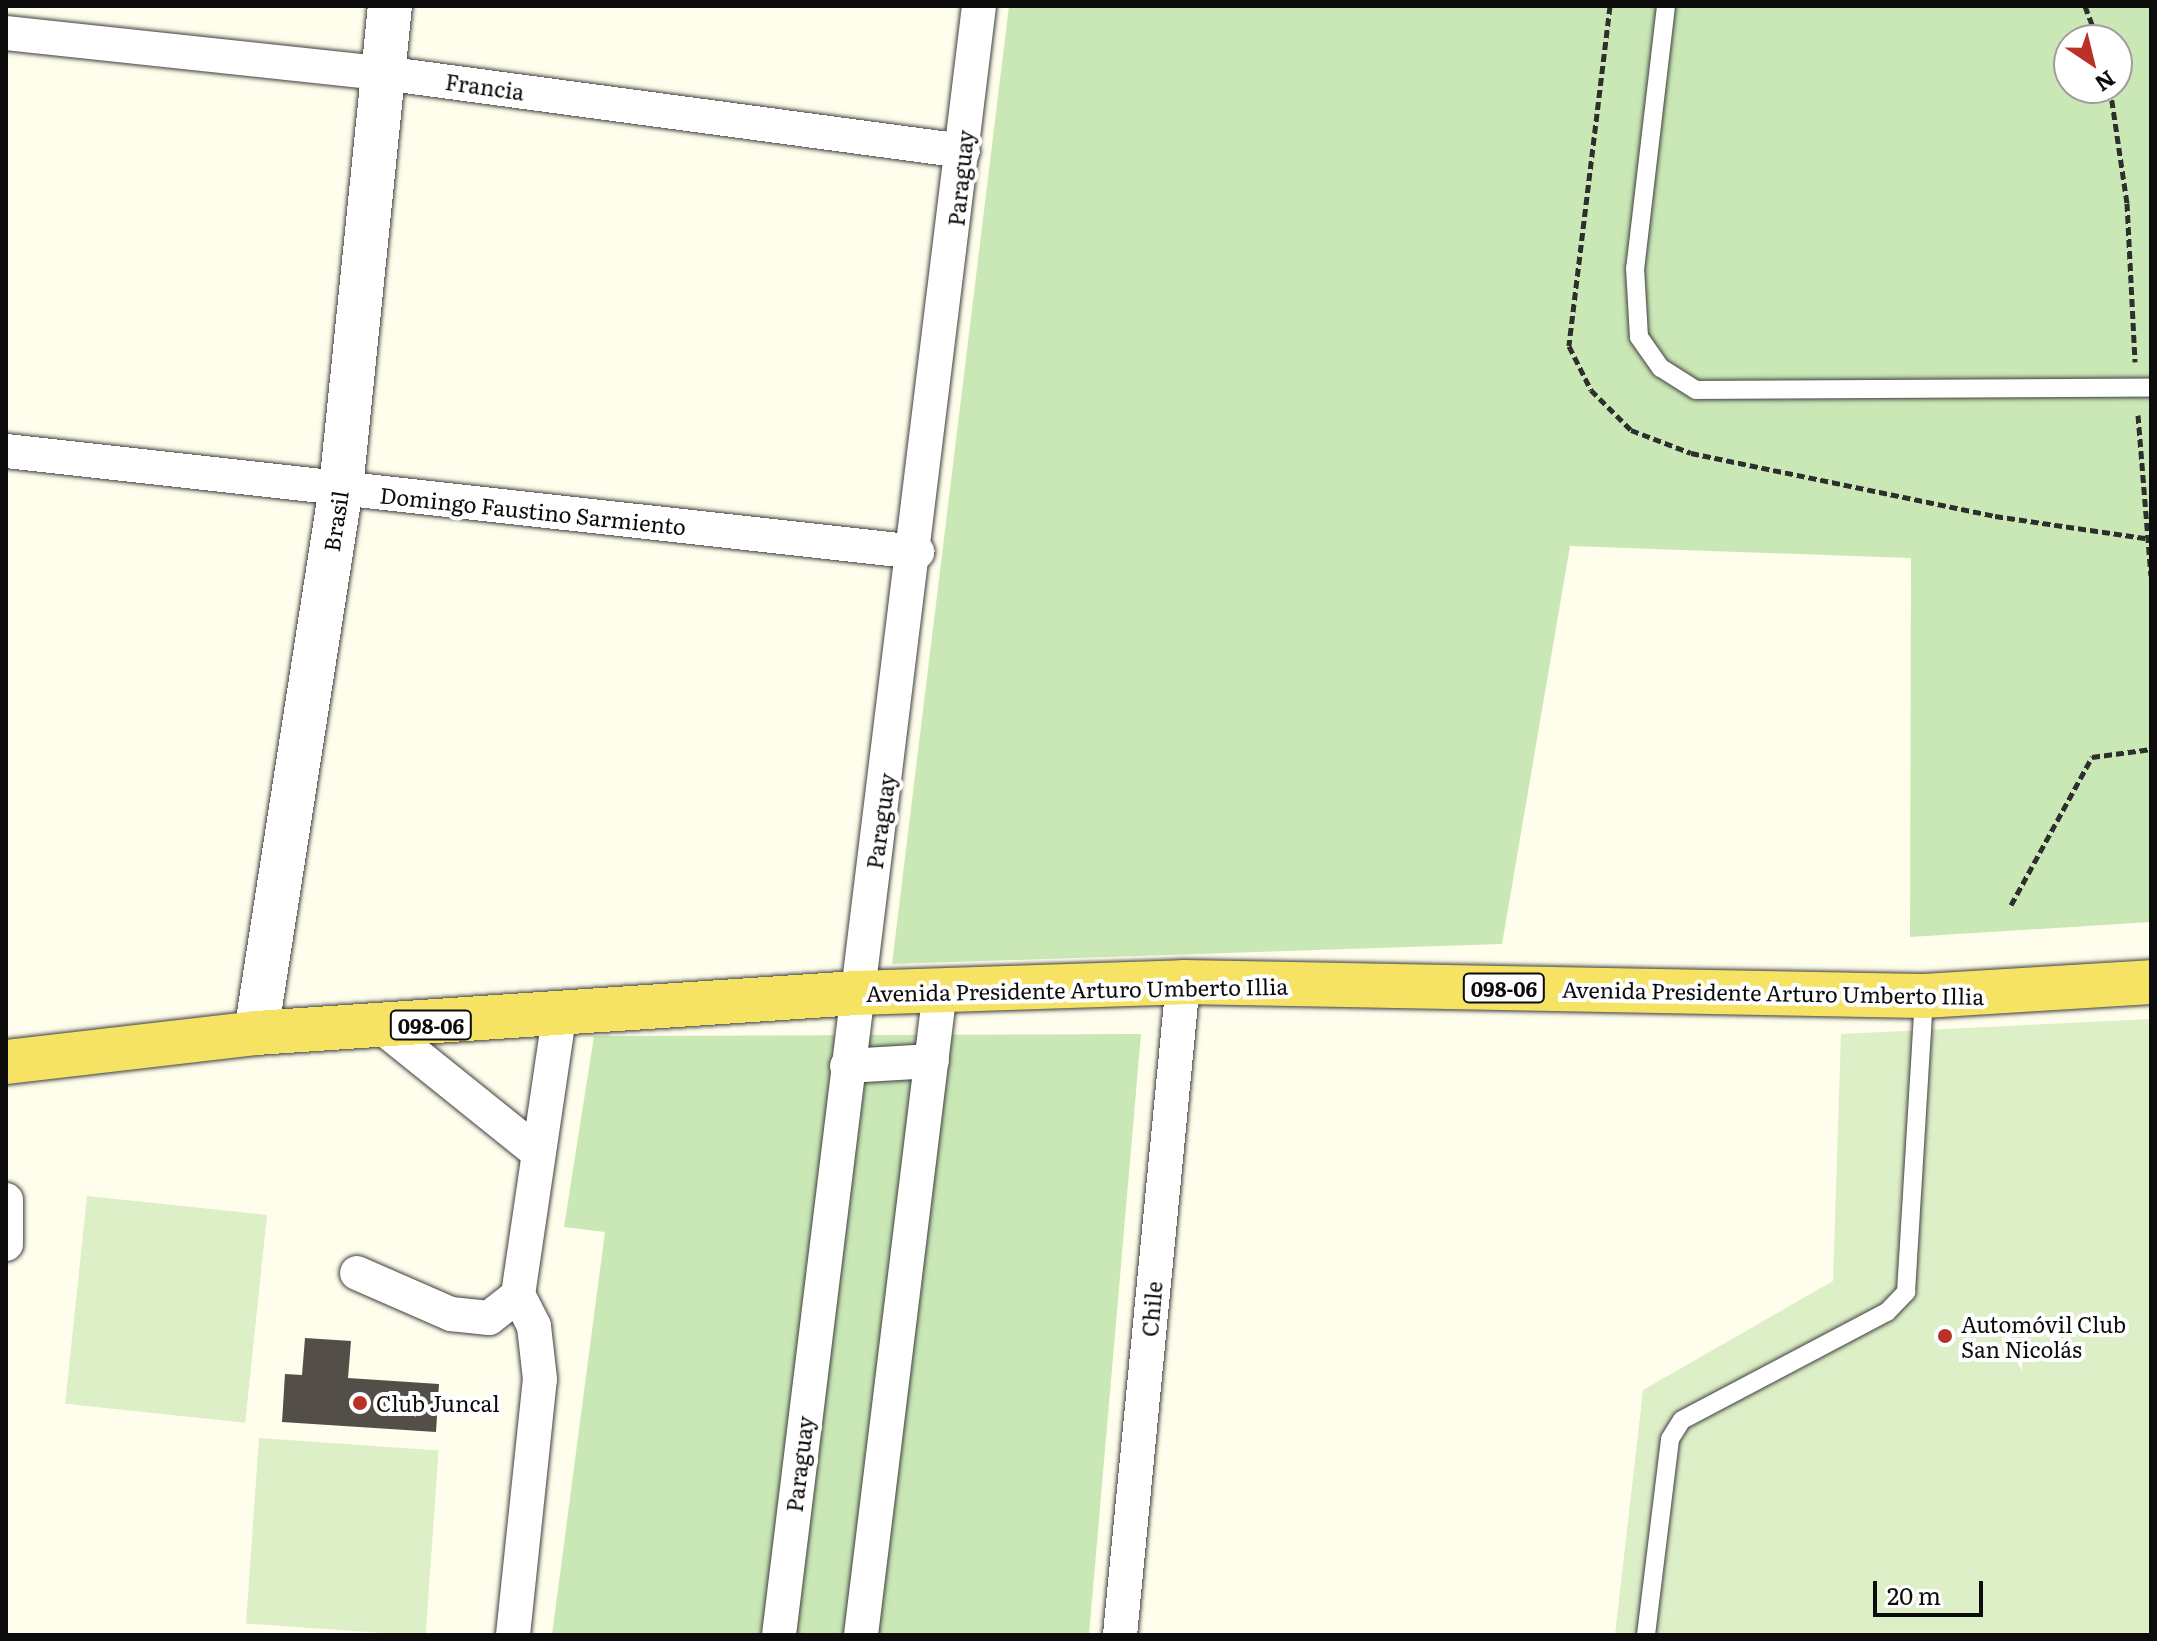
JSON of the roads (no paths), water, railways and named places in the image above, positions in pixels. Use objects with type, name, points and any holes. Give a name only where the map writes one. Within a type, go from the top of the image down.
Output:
[{"type":"main road","name":"Avenida Presidente Arturo Umberto Illia","points":[[6,1062],[256,1033],[559,1017],[856,993],[1183,982],[1924,996],[2151,982]]},
{"type":"street","name":"Brasil","points":[[256,1033],[341,488],[390,6]]},
{"type":"street","name":"Paraguay","points":[[779,1635],[856,993],[917,552],[979,6]]},
{"type":"street","name":"Francia","points":[[7,43],[383,73],[963,151]]},
{"type":"street","name":"Domingo Faustino Sarmiento","points":[[6,451],[917,552]]},
{"type":"street","name":"Chile","points":[[1120,1635],[1183,982]]},
{"type":"street","points":[[861,1635],[940,990]]},
{"type":"street","points":[[513,1635],[540,1379],[534,1326],[518,1295],[535,1150],[559,1017]]},
{"type":"street","points":[[383,1028],[535,1150]]},
{"type":"street","points":[[847,1066],[932,1061]]},
{"type":"street","points":[[6,1200],[6,1244]]},
{"type":"street","points":[[357,1273],[451,1314],[489,1318],[518,1295]]},
{"type":"lane","points":[[1666,6],[1635,268],[1639,337],[1661,368],[1696,390],[2144,389]]},
{"type":"lane","points":[[1646,1635],[1670,1439],[1682,1420],[1887,1312],[1906,1292],[1924,996]]},
{"type":"place","name":"Automóvil Club San Nicolás","points":[[1945,1336]]},
{"type":"place","name":"Club Juncal","points":[[360,1403]]}]
